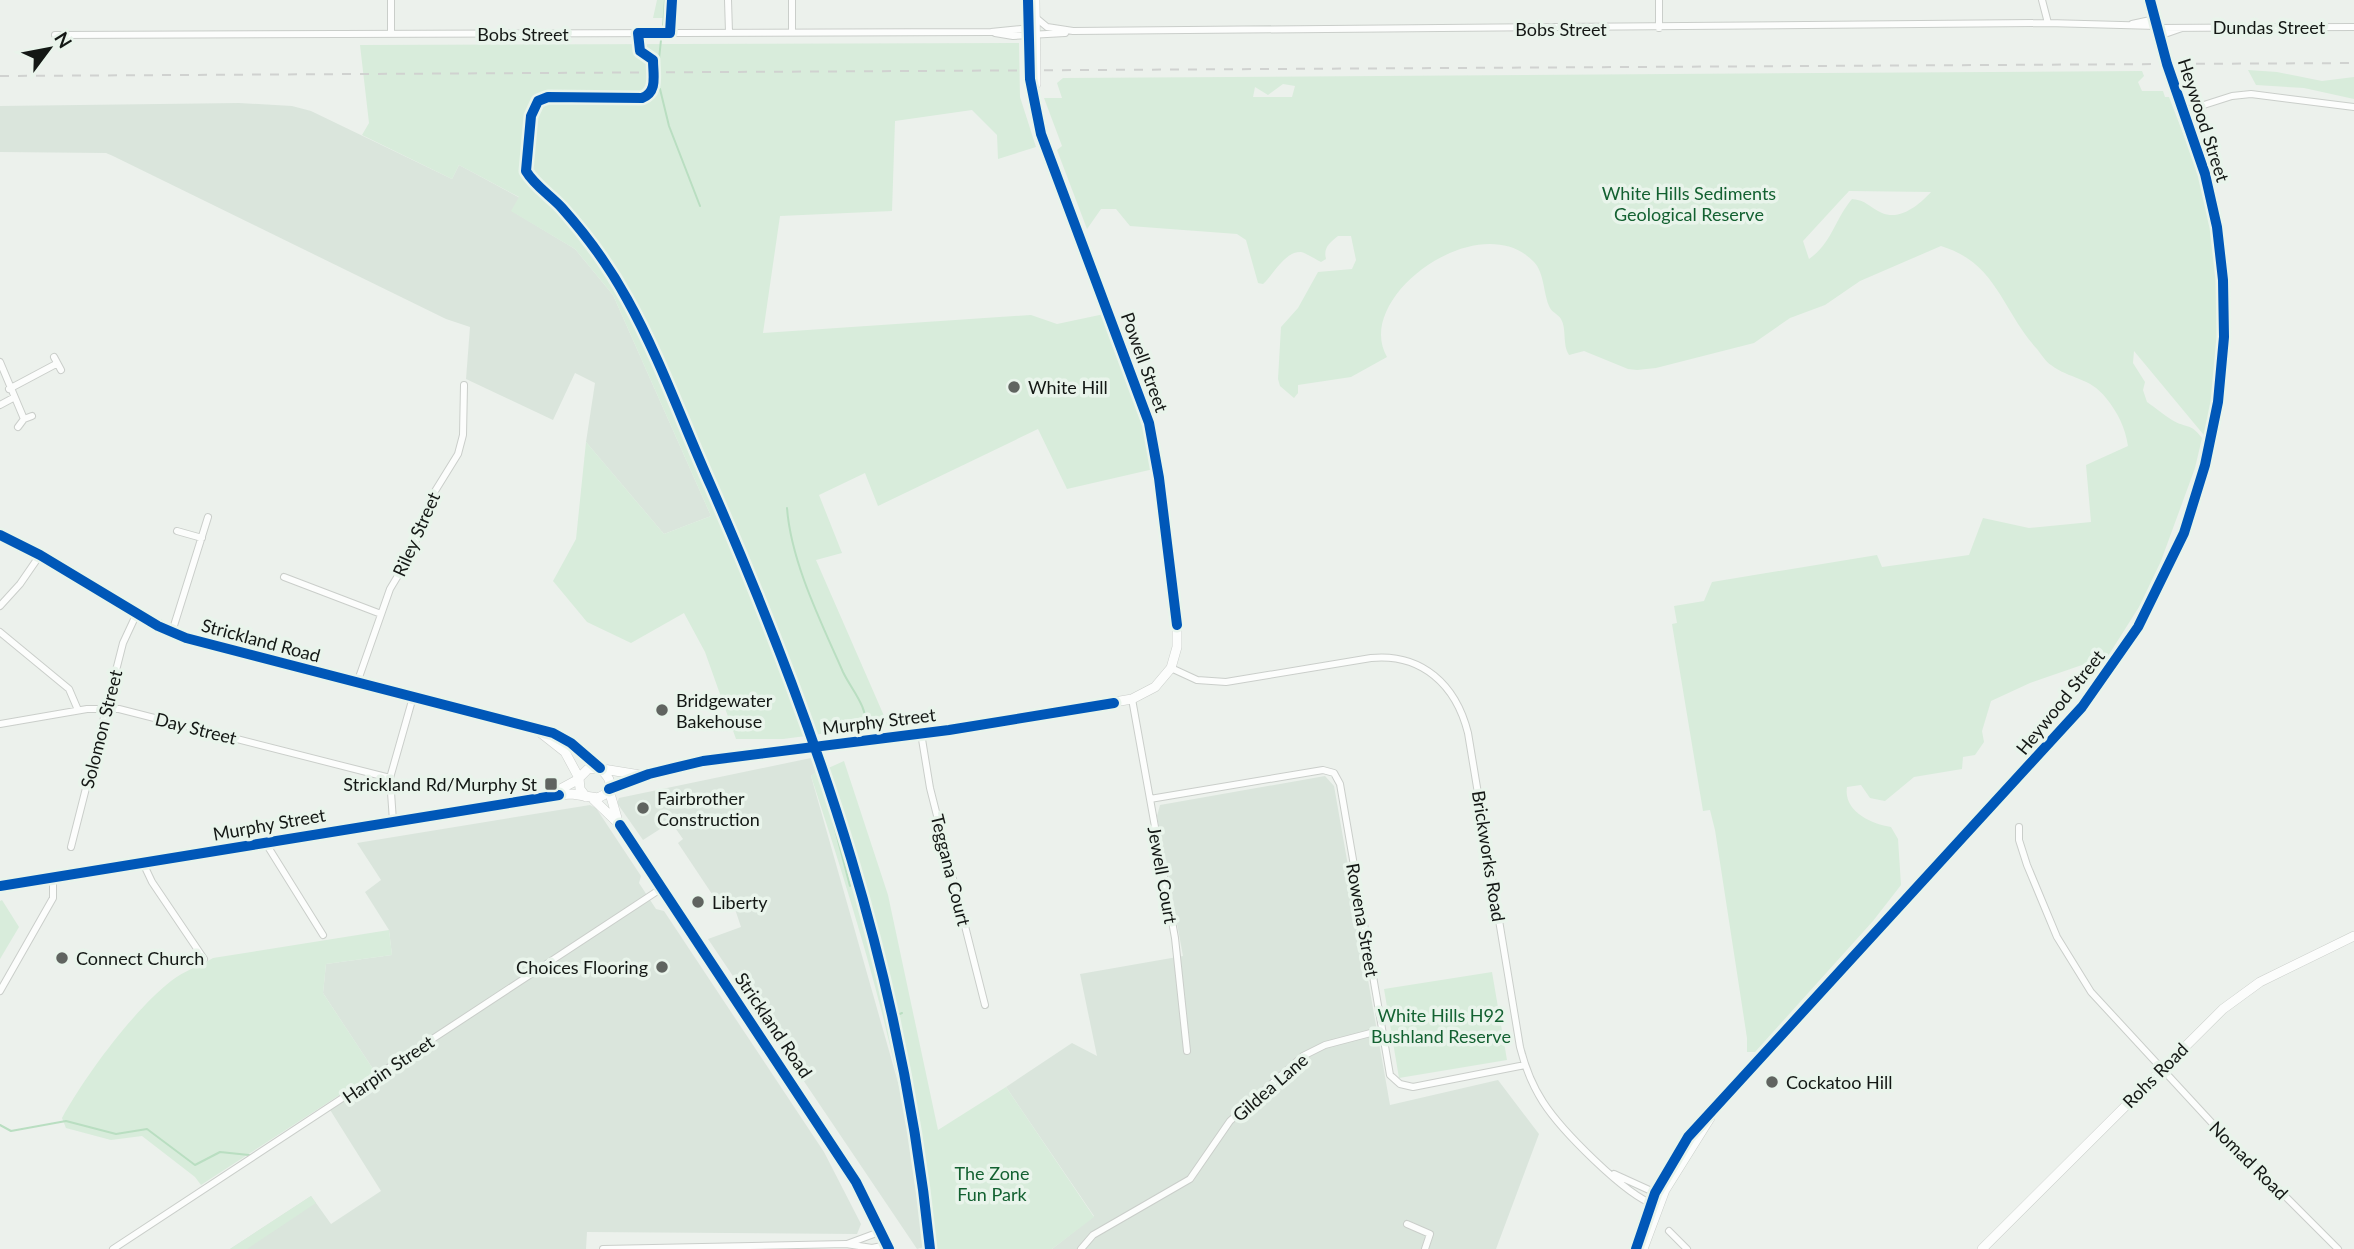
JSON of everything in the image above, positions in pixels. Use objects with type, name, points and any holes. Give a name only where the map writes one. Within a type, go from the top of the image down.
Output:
[{"type":"street","points":[[391,0],[391,34]]},
{"type":"street","points":[[728,0],[729,32]]},
{"type":"street","points":[[792,0],[792,32]]},
{"type":"street","name":"Powell Street","points":[[1028,0],[1031,89],[1038,121],[1151,431],[1177,625],[1177,647],[1171,668]]},
{"type":"street","name":"Powell Street","points":[[1031,32],[1035,17],[1035,0]]},
{"type":"street","points":[[1659,0],[1659,28]]},
{"type":"street","points":[[2042,0],[2048,23]]},
{"type":"street","name":"Heywood Street","points":[[1636,1249],[1659,1195],[1728,1094],[2070,723],[2122,654],[2167,572],[2206,465],[2218,402],[2224,347],[2223,281],[2217,227],[2205,174],[2156,25],[2152,0]]},
{"type":"street","name":"Bobs Street","points":[[1035,17],[1046,27],[1073,31]]},
{"type":"street","name":"Bobs Street","points":[[55,35],[1031,32],[2048,23],[2130,25]]},
{"type":"street","name":"Dundas Street","points":[[2130,25],[2354,27]]},
{"type":"street","points":[[2185,111],[2232,96],[2251,94],[2354,107]]},
{"type":"street","points":[[9,389],[55,361],[61,370]]},
{"type":"street","points":[[0,362],[13,398],[28,418],[18,427]]},
{"type":"street","name":"Riley Street","points":[[357,683],[390,589],[411,554],[432,496],[458,454],[463,435],[464,385]]},
{"type":"street","points":[[0,405],[13,398]]},
{"type":"street","points":[[172,632],[208,517]]},
{"type":"street","points":[[177,531],[202,538]]},
{"type":"street","name":"Strickland Road","points":[[0,535],[40,555],[172,632],[564,738],[601,769]]},
{"type":"street","points":[[0,606],[20,584],[40,555]]},
{"type":"street","points":[[284,577],[382,614]]},
{"type":"street","name":"Solomon Street","points":[[71,847],[125,638],[137,613]]},
{"type":"street","points":[[0,632],[72,692],[78,710]]},
{"type":"street","name":"Brickworks Road","points":[[1171,668],[1189,677],[1214,682],[1383,657],[1420,665],[1451,691],[1466,725],[1525,1065]]},
{"type":"street","name":"Murphy Street","points":[[609,790],[649,774],[730,757],[921,733],[1132,699],[1155,687],[1171,668]]},
{"type":"street","points":[[393,821],[390,778],[413,697]]},
{"type":"street","name":"Jewell Court","points":[[1132,699],[1175,938],[1187,1051]]},
{"type":"street","name":"Day Street","points":[[0,724],[78,710],[107,708],[390,778]]},
{"type":"street","name":"Strickland Road","points":[[533,729],[565,752],[579,778]]},
{"type":"street","name":"Teggana Court","points":[[921,733],[930,788],[985,1005]]},
{"type":"street","points":[[588,769],[601,769],[609,778],[609,790],[601,797],[589,798],[580,789],[579,778],[588,769]]},
{"type":"street","name":"Murphy Street","points":[[601,769],[623,774],[649,774]]},
{"type":"street","name":"Rowena Street","points":[[1150,799],[1324,770],[1334,773],[1340,784],[1390,1075],[1406,1086],[1525,1065]]},
{"type":"street","name":"Murphy Street","points":[[543,796],[579,778]]},
{"type":"street","name":"Strickland Road","points":[[609,790],[620,825]]},
{"type":"street","name":"Murphy Street","points":[[0,886],[543,796],[572,794],[589,798]]},
{"type":"street","name":"Strickland Road","points":[[589,798],[620,825],[662,888],[838,1154],[882,1231],[888,1247]]},
{"type":"street","points":[[2019,827],[2019,840],[2027,865],[2068,957],[2091,992],[2161,1069]]},
{"type":"street","points":[[265,842],[323,935]]},
{"type":"street","points":[[143,863],[204,959]]},
{"type":"street","points":[[0,991],[53,898],[53,878]]},
{"type":"street","name":"Harpin Street","points":[[113,1249],[662,888]]},
{"type":"street","name":"Rohs Road","points":[[1982,1249],[2223,1009],[2260,982],[2354,936]]},
{"type":"street","name":"Gildea Lane","points":[[1081,1249],[1093,1235],[1190,1179],[1230,1122],[1303,1056],[1325,1045],[1382,1030]]},
{"type":"street","points":[[1525,1065],[1546,1106],[1622,1185],[1655,1205]]},
{"type":"street","name":"Nomad Road","points":[[2161,1069],[2338,1249]]},
{"type":"street","points":[[1599,1162],[1626,1181],[1659,1195]]},
{"type":"street","name":"Heywood Street","points":[[1643,1249],[1655,1205]]},
{"type":"street","points":[[1407,1224],[1430,1234],[1425,1249]]},
{"type":"street","points":[[846,1244],[882,1231]]},
{"type":"street","points":[[1669,1231],[1687,1249]]},
{"type":"street","points":[[603,1249],[846,1244],[872,1248],[888,1247]]},
{"type":"shaded area","points":[[239,103],[292,106],[311,111],[452,179],[459,165],[520,198],[512,211],[575,249],[613,295],[711,516],[664,534],[586,442],[595,383],[575,373],[553,420],[466,379],[470,327],[446,319],[106,153],[0,152],[0,106]]},
{"type":"shaded area","points":[[811,758],[816,772],[811,776],[903,1100],[924,1247],[917,1249],[708,939],[741,927],[735,909],[724,912],[678,843],[683,839],[671,822],[643,840],[617,803],[619,798]]},
{"type":"shaded area","points":[[1325,776],[1334,786],[1390,1105],[1498,1080],[1539,1134],[1496,1249],[1052,1249],[1094,1216],[1006,1087],[1072,1043],[1097,1056],[1080,974],[1183,956],[1157,816],[1160,805]]},
{"type":"shaded area","points":[[590,805],[596,808],[641,876],[639,883],[656,909],[664,911],[824,1152],[861,1224],[857,1234],[587,1232],[586,1249],[230,1249],[311,1196],[331,1224],[381,1191],[327,1105],[375,1072],[323,993],[326,964],[392,955],[389,930],[365,892],[381,880],[357,843]]},
{"type":"green space","points":[[657,0],[678,0],[675,18],[653,18]]},
{"type":"green space","points":[[1019,43],[1020,97],[1036,147],[998,159],[997,135],[972,110],[895,121],[892,211],[780,216],[763,333],[1031,315],[1057,324],[1109,313],[1149,423],[1158,468],[1067,489],[1038,429],[878,506],[865,473],[819,495],[842,553],[816,560],[888,725],[783,739],[736,739],[705,652],[684,613],[631,643],[587,622],[553,581],[576,539],[586,442],[664,534],[711,516],[613,295],[575,249],[511,211],[519,197],[459,165],[452,179],[362,135],[369,123],[360,45]]},
{"type":"green space","points":[[2248,70],[2277,72],[2322,81],[2354,77],[2354,99],[2304,88],[2256,85]]},
{"type":"green space","name":"White Hills Sediments Geological Reserve","points":[[2142,71],[2144,76],[2138,82],[2142,91],[2163,91],[2165,97],[2169,97],[2213,211],[2216,259],[2227,303],[2222,393],[2208,440],[2134,351],[2133,363],[2145,382],[2143,390],[2147,402],[2177,423],[2191,428],[2202,438],[2195,468],[2161,561],[2139,607],[2108,656],[2030,683],[1991,701],[1982,731],[1984,742],[1975,755],[1963,757],[1962,769],[1914,777],[1885,801],[1870,798],[1861,785],[1847,787],[1849,803],[1854,809],[1875,823],[1891,827],[1898,839],[1901,885],[1873,921],[1755,1052],[1747,1052],[1715,830],[1710,810],[1703,811],[1672,624],[1677,623],[1674,606],[1704,601],[1712,582],[1877,555],[1882,567],[1969,555],[1983,518],[2029,528],[2091,522],[2086,465],[2128,446],[2123,426],[2110,404],[2093,386],[2047,362],[1986,276],[1960,254],[1941,246],[1860,281],[1825,305],[1790,318],[1754,343],[1656,368],[1637,370],[1584,351],[1569,355],[1563,323],[1550,308],[1538,267],[1511,247],[1483,244],[1455,251],[1427,266],[1404,286],[1388,309],[1381,333],[1387,357],[1351,377],[1298,385],[1298,393],[1294,398],[1280,386],[1278,379],[1281,327],[1298,308],[1318,272],[1352,269],[1356,260],[1351,236],[1338,236],[1332,241],[1326,248],[1326,259],[1321,262],[1301,252],[1290,255],[1263,284],[1258,283],[1246,240],[1237,234],[1130,226],[1116,209],[1101,209],[1087,229],[1057,150],[1062,146],[1044,98],[1062,98],[1057,83],[1063,78]],"holes":[[[1283,84],[1295,86],[1292,97],[1253,97],[1255,87],[1268,95]],[[1849,191],[1931,192],[1916,206],[1896,215],[1882,213],[1864,202],[1852,199],[1823,246],[1809,259],[1803,241]]]},
{"type":"green space","name":"The Zone Fun Park","points":[[811,758],[820,761],[824,770],[844,761],[888,895],[938,1130],[1006,1087],[1094,1217],[1052,1249],[934,1249],[921,1143],[910,1144],[880,1005],[811,776],[816,772]]},
{"type":"green space","points":[[2,900],[19,927],[0,959],[0,901]]},
{"type":"green space","points":[[389,930],[392,955],[326,964],[323,993],[375,1072],[201,1185],[195,1177],[142,1136],[111,1140],[66,1128],[62,1118],[111,1045],[141,1009],[181,974],[213,958]]},
{"type":"green space","name":"White Hills H92 Bushland Reserve","points":[[1492,972],[1507,1060],[1399,1078],[1384,989]]},
{"type":"green space","points":[[311,1196],[316,1203],[247,1249],[230,1249]]},
{"type":"waterway","points":[[663,28],[665,0]]},
{"type":"waterway","points":[[659,59],[661,40]]},
{"type":"waterway","points":[[660,89],[669,126],[700,206]]},
{"type":"waterway","points":[[787,508],[794,549],[801,570],[843,672],[862,706],[865,727]]},
{"type":"waterway","points":[[817,760],[850,886]]},
{"type":"waterway","points":[[895,1016],[902,1013]]},
{"type":"waterway","points":[[891,1018],[891,1027]]},
{"type":"waterway","points":[[0,1125],[11,1131],[66,1121],[116,1134],[147,1129],[195,1165],[220,1152],[249,1155]]},
{"type":"railway","points":[[0,76],[2354,63]]},
{"type":"cycle path","points":[[672,0],[670,33],[638,33],[640,51],[653,60],[653,87],[650,92],[642,98],[548,97],[538,101],[531,116],[526,171],[589,240],[639,321],[751,580],[788,673],[851,859],[877,953],[899,1049],[917,1148],[930,1249]]},
{"type":"cycle path","points":[[1028,0],[1030,79],[1041,134],[1149,423],[1159,478],[1177,625]]},
{"type":"cycle path","points":[[1636,1249],[1655,1193],[1688,1137],[2082,707],[2138,627],[2184,533],[2205,465],[2218,402],[2224,337],[2223,280],[2217,227],[2205,174],[2167,64],[2150,0]]},
{"type":"cycle path","points":[[0,535],[40,555],[158,626],[186,638],[553,733],[571,743],[600,768]]},
{"type":"cycle path","points":[[609,789],[649,774],[703,761],[949,730],[1114,703]]},
{"type":"cycle path","points":[[0,886],[559,795]]},
{"type":"cycle path","points":[[620,825],[856,1182],[889,1249]]},
{"type":"place","name":"White Hill","points":[[1014,387]]},
{"type":"place","name":"Bridgewater Bakehouse","points":[[662,710]]},
{"type":"place","name":"Strickland Rd/Murphy St","points":[[551,784]]},
{"type":"place","name":"Fairbrother Construction","points":[[643,808]]},
{"type":"place","name":"Liberty","points":[[698,902]]},
{"type":"place","name":"Connect Church","points":[[62,958]]},
{"type":"place","name":"Choices Flooring","points":[[662,967]]},
{"type":"place","name":"Cockatoo Hill","points":[[1772,1082]]}]
